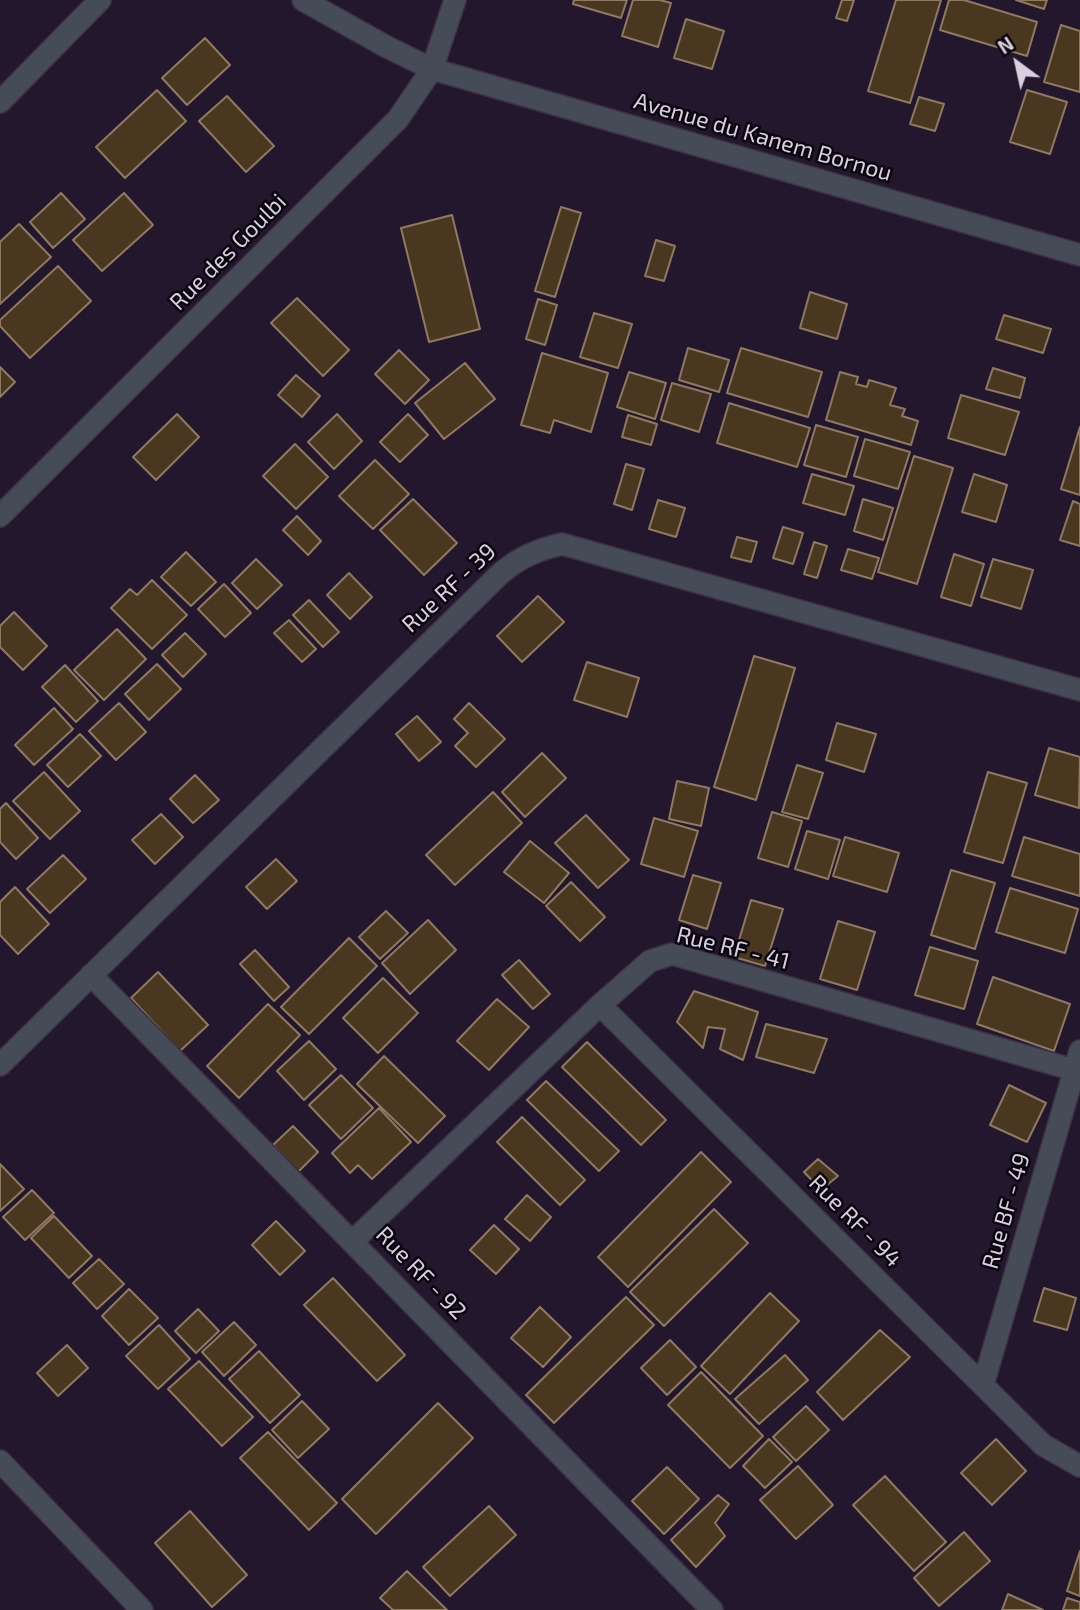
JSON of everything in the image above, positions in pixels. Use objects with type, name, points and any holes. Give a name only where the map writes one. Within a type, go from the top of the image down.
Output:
[{"type":"street","points":[[0,102],[100,0]]},
{"type":"street","name":"Avenue du Kanem Bornou","points":[[303,0],[432,69],[1080,255]]},
{"type":"street","name":"Rue des Goulbi","points":[[0,516],[398,119],[432,69],[455,0]]},
{"type":"street","name":"Rue RF - 39","points":[[0,1065],[499,574],[518,559],[536,550],[562,544],[1080,690]]},
{"type":"street","name":"Rue RF - 41","points":[[353,1241],[600,1005],[650,961],[671,954],[1077,1061]]},
{"type":"street","name":"Rue RF - 92","points":[[91,975],[712,1610]]},
{"type":"street","name":"Rue RF - 94","points":[[600,1005],[1043,1445],[1080,1466]]},
{"type":"street","name":"Rue BF - 49","points":[[983,1385],[1077,1061]]},
{"type":"street","points":[[0,1461],[142,1610]]},
{"type":"building","points":[[574,0],[627,0],[621,18],[573,4]]},
{"type":"building","points":[[633,0],[660,0],[671,3],[658,47],[622,36]]},
{"type":"building","points":[[842,0],[854,0],[847,21],[836,18]]},
{"type":"building","points":[[896,0],[941,0],[910,103],[868,91]]},
{"type":"building","points":[[949,0],[964,0],[1037,22],[1027,56],[940,30]]},
{"type":"building","points":[[1016,0],[1047,0],[1044,9]]},
{"type":"building","points":[[686,19],[724,31],[712,69],[674,58]]},
{"type":"building","points":[[1061,25],[1080,31],[1080,92],[1044,82]]},
{"type":"building","points":[[205,38],[230,65],[187,105],[162,78]]},
{"type":"building","points":[[157,90],[186,121],[125,178],[96,147]]},
{"type":"building","points":[[1027,90],[1067,102],[1050,154],[1010,142]]},
{"type":"building","points":[[227,96],[274,146],[246,172],[199,121]]},
{"type":"building","points":[[919,97],[944,104],[935,131],[910,124]]},
{"type":"building","points":[[61,193],[85,219],[53,248],[30,222]]},
{"type":"building","points":[[124,193],[153,225],[102,271],[73,240]]},
{"type":"building","points":[[561,207],[581,213],[555,297],[535,291]]},
{"type":"building","points":[[452,215],[480,329],[429,342],[401,228]]},
{"type":"building","points":[[19,224],[51,257],[0,304],[0,242]]},
{"type":"building","points":[[656,240],[675,246],[664,281],[645,276]]},
{"type":"building","points":[[58,266],[91,301],[30,358],[0,326],[0,320]]},
{"type":"building","points":[[810,292],[847,304],[837,339],[800,328]]},
{"type":"building","points":[[297,298],[349,350],[323,376],[271,323]]},
{"type":"building","points":[[538,299],[557,305],[545,345],[526,339]]},
{"type":"building","points":[[594,313],[632,324],[618,368],[580,357]]},
{"type":"building","points":[[1004,315],[1051,329],[1043,353],[996,339]]},
{"type":"building","points":[[688,348],[729,360],[719,392],[679,380]]},
{"type":"building","points":[[741,348],[822,372],[808,417],[727,393]]},
{"type":"building","points":[[399,350],[429,380],[405,404],[375,374]]},
{"type":"building","points":[[542,353],[608,373],[591,432],[554,420],[550,433],[521,425]]},
{"type":"building","points":[[465,363],[495,399],[444,439],[415,403]]},
{"type":"building","points":[[0,367],[15,382],[0,397]]},
{"type":"building","points":[[993,368],[1025,378],[1020,398],[986,389]]},
{"type":"building","points":[[629,372],[666,383],[655,419],[617,407]]},
{"type":"building","points":[[840,372],[858,377],[856,384],[867,387],[869,380],[896,388],[890,405],[905,409],[902,416],[918,421],[911,445],[826,420]]},
{"type":"building","points":[[296,375],[320,396],[302,417],[278,395]]},
{"type":"building","points":[[672,383],[711,394],[699,432],[661,420]]},
{"type":"building","points":[[961,395],[1019,412],[1005,455],[948,438]]},
{"type":"building","points":[[729,403],[810,428],[797,467],[717,443]]},
{"type":"building","points":[[177,414],[199,437],[156,480],[133,457]]},
{"type":"building","points":[[337,414],[362,441],[334,469],[308,442]]},
{"type":"building","points":[[408,414],[428,435],[400,462],[380,442]]},
{"type":"building","points":[[628,415],[657,424],[651,445],[622,437]]},
{"type":"building","points":[[816,425],[858,437],[846,477],[804,465]]},
{"type":"building","points":[[1080,427],[1080,495],[1061,489]]},
{"type":"building","points":[[865,439],[910,452],[898,489],[854,476]]},
{"type":"building","points":[[295,444],[328,477],[296,509],[263,476]]},
{"type":"building","points":[[914,456],[953,468],[917,584],[878,572]]},
{"type":"building","points":[[375,460],[409,494],[373,529],[339,496]]},
{"type":"building","points":[[626,464],[644,469],[632,510],[614,504]]},
{"type":"building","points":[[812,474],[854,486],[845,515],[803,503]]},
{"type":"building","points":[[974,474],[1007,485],[996,522],[962,512]]},
{"type":"building","points":[[413,499],[457,543],[424,575],[380,530]]},
{"type":"building","points":[[863,499],[893,508],[883,540],[854,531]]},
{"type":"building","points":[[658,500],[685,508],[676,537],[649,529]]},
{"type":"building","points":[[1073,501],[1080,504],[1080,546],[1060,540]]},
{"type":"building","points":[[297,516],[321,541],[308,555],[283,530]]},
{"type":"building","points":[[783,527],[803,533],[793,564],[773,558]]},
{"type":"building","points":[[737,537],[757,542],[751,562],[731,557]]},
{"type":"building","points":[[814,542],[827,546],[817,578],[804,574]]},
{"type":"building","points":[[848,549],[879,558],[872,579],[841,570]]},
{"type":"building","points":[[186,552],[216,582],[191,606],[161,577]]},
{"type":"building","points":[[954,554],[984,564],[971,606],[941,597]]},
{"type":"building","points":[[256,559],[282,585],[257,609],[232,583]]},
{"type":"building","points":[[993,559],[1033,570],[1021,609],[981,597]]},
{"type":"building","points":[[349,573],[372,597],[350,619],[327,595]]},
{"type":"building","points":[[152,580],[187,615],[152,649],[111,608],[130,589],[137,595]]},
{"type":"building","points":[[224,584],[251,613],[225,637],[198,609]]},
{"type":"building","points":[[538,596],[564,622],[522,662],[497,636]]},
{"type":"building","points":[[309,600],[339,632],[323,647],[293,615]]},
{"type":"building","points":[[14,612],[47,646],[23,670],[0,647],[0,626]]},
{"type":"building","points":[[289,620],[316,649],[302,662],[274,633]]},
{"type":"building","points":[[117,629],[146,659],[104,700],[74,670]]},
{"type":"building","points":[[185,633],[206,654],[183,677],[162,655]]},
{"type":"building","points":[[754,656],[795,668],[756,800],[714,787]]},
{"type":"building","points":[[587,662],[639,678],[627,717],[574,700]]},
{"type":"building","points":[[157,664],[181,689],[149,720],[125,694]]},
{"type":"building","points":[[65,665],[98,701],[76,722],[42,687]]},
{"type":"building","points":[[119,703],[146,732],[116,760],[89,731]]},
{"type":"building","points":[[469,703],[505,739],[476,767],[455,746],[468,733],[454,719]]},
{"type":"building","points":[[54,708],[73,729],[34,765],[15,745]]},
{"type":"building","points":[[417,716],[441,742],[419,761],[396,734]]},
{"type":"building","points":[[837,723],[876,734],[864,772],[826,760]]},
{"type":"building","points":[[80,734],[101,756],[68,787],[47,765]]},
{"type":"building","points":[[1049,748],[1080,757],[1079,808],[1035,795]]},
{"type":"building","points":[[542,753],[566,778],[525,817],[502,792]]},
{"type":"building","points":[[797,765],[823,773],[808,819],[782,812]]},
{"type":"building","points":[[44,772],[80,811],[50,839],[13,801]]},
{"type":"building","points":[[988,772],[1027,783],[1003,863],[964,852]]},
{"type":"building","points":[[195,775],[219,800],[193,823],[170,799]]},
{"type":"building","points":[[677,781],[709,788],[701,826],[669,819]]},
{"type":"building","points":[[493,792],[522,823],[455,885],[426,855]]},
{"type":"building","points":[[6,803],[38,838],[16,859],[0,842],[0,809]]},
{"type":"building","points":[[772,812],[802,821],[788,867],[758,858]]},
{"type":"building","points":[[161,814],[183,837],[155,864],[132,840]]},
{"type":"building","points":[[586,815],[629,860],[598,888],[555,843]]},
{"type":"building","points":[[654,818],[698,831],[684,877],[641,864]]},
{"type":"building","points":[[807,831],[840,840],[828,879],[795,869]]},
{"type":"building","points":[[845,837],[899,853],[887,892],[833,876]]},
{"type":"building","points":[[1024,837],[1080,854],[1080,896],[1012,876]]},
{"type":"building","points":[[530,841],[569,873],[544,903],[504,872]]},
{"type":"building","points":[[63,855],[86,879],[50,913],[27,889]]},
{"type":"building","points":[[276,859],[297,881],[267,909],[246,887]]},
{"type":"building","points":[[951,870],[995,883],[975,949],[931,935]]},
{"type":"building","points":[[693,875],[721,883],[707,929],[679,920]]},
{"type":"building","points":[[571,882],[605,917],[580,941],[546,906]]},
{"type":"building","points":[[15,887],[49,924],[18,954],[0,935],[0,902]]},
{"type":"building","points":[[1010,888],[1078,909],[1065,953],[996,932]]},
{"type":"building","points":[[751,900],[783,909],[765,966],[734,957]]},
{"type":"building","points":[[386,911],[408,933],[380,959],[359,937]]},
{"type":"building","points":[[428,920],[456,950],[410,994],[382,963]]},
{"type":"building","points":[[838,921],[875,932],[857,990],[820,979]]},
{"type":"building","points":[[349,938],[377,966],[309,1034],[281,1007]]},
{"type":"building","points":[[930,947],[978,961],[964,1009],[915,995]]},
{"type":"building","points":[[255,950],[289,987],[274,1001],[240,964]]},
{"type":"building","points":[[519,960],[550,994],[533,1009],[502,975]]},
{"type":"building","points":[[158,972],[208,1025],[180,1051],[131,998]]},
{"type":"building","points":[[993,977],[1070,1004],[1054,1051],[977,1024]]},
{"type":"building","points":[[383,978],[418,1013],[378,1053],[343,1018]]},
{"type":"building","points":[[694,991],[758,1012],[743,1060],[720,1049],[725,1029],[708,1027],[703,1048],[677,1022]]},
{"type":"building","points":[[497,999],[529,1027],[489,1070],[457,1041]]},
{"type":"building","points":[[268,1004],[300,1035],[239,1098],[207,1066]]},
{"type":"building","points":[[766,1024],[827,1039],[814,1073],[756,1057]]},
{"type":"building","points":[[309,1041],[336,1069],[304,1100],[277,1071]]},
{"type":"building","points":[[587,1042],[666,1120],[641,1145],[562,1067]]},
{"type":"building","points":[[384,1056],[445,1116],[418,1143],[357,1084]]},
{"type":"building","points":[[341,1075],[373,1108],[341,1139],[309,1105]]},
{"type":"building","points":[[546,1081],[619,1151],[599,1171],[527,1100]]},
{"type":"building","points":[[1009,1085],[1046,1103],[1027,1142],[990,1125]]},
{"type":"building","points":[[379,1108],[411,1142],[372,1179],[358,1165],[350,1173],[332,1153]]},
{"type":"building","points":[[522,1117],[585,1180],[560,1205],[497,1142]]},
{"type":"building","points":[[293,1126],[318,1152],[298,1172],[273,1145]]},
{"type":"building","points":[[701,1152],[731,1182],[628,1287],[598,1257]]},
{"type":"building","points":[[818,1159],[838,1176],[821,1190],[804,1172]]},
{"type":"building","points":[[0,1164],[24,1189],[0,1211]]},
{"type":"building","points":[[32,1190],[54,1213],[25,1240],[3,1217]]},
{"type":"building","points":[[527,1195],[551,1217],[530,1241],[505,1219]]},
{"type":"building","points":[[714,1209],[748,1243],[664,1326],[630,1292]]},
{"type":"building","points":[[54,1216],[92,1256],[69,1278],[31,1238]]},
{"type":"building","points":[[276,1221],[305,1251],[280,1275],[252,1245]]},
{"type":"building","points":[[494,1225],[519,1249],[496,1274],[470,1250]]},
{"type":"building","points":[[99,1259],[124,1284],[97,1309],[73,1283]]},
{"type":"building","points":[[333,1278],[405,1355],[377,1381],[304,1305]]},
{"type":"building","points":[[1044,1288],[1076,1298],[1067,1330],[1034,1321]]},
{"type":"building","points":[[129,1289],[158,1318],[129,1345],[102,1316]]},
{"type":"building","points":[[770,1293],[799,1321],[730,1394],[701,1366]]},
{"type":"building","points":[[626,1297],[654,1325],[554,1423],[526,1395]]},
{"type":"building","points":[[540,1307],[571,1337],[543,1367],[511,1338]]},
{"type":"building","points":[[198,1309],[219,1331],[196,1353],[175,1331]]},
{"type":"building","points":[[234,1322],[256,1345],[224,1376],[202,1352]]},
{"type":"building","points":[[159,1325],[190,1359],[158,1389],[126,1356]]},
{"type":"building","points":[[880,1330],[910,1357],[843,1420],[817,1392]]},
{"type":"building","points":[[670,1340],[696,1367],[667,1395],[641,1368]]},
{"type":"building","points":[[67,1345],[88,1368],[58,1396],[37,1373]]},
{"type":"building","points":[[259,1351],[300,1395],[270,1423],[229,1379]]},
{"type":"building","points":[[785,1355],[808,1380],[759,1424],[735,1399]]},
{"type":"building","points":[[199,1361],[253,1417],[222,1446],[168,1389]]},
{"type":"building","points":[[701,1372],[763,1436],[730,1468],[668,1405]]},
{"type":"building","points":[[302,1401],[329,1429],[298,1458],[272,1430]]},
{"type":"building","points":[[438,1403],[473,1438],[376,1534],[342,1499]]},
{"type":"building","points":[[806,1406],[829,1430],[796,1461],[773,1437]]},
{"type":"building","points":[[268,1432],[337,1503],[309,1530],[240,1458]]},
{"type":"building","points":[[769,1439],[792,1462],[765,1488],[743,1466]]},
{"type":"building","points":[[996,1439],[1026,1471],[992,1505],[961,1473]]},
{"type":"building","points":[[798,1466],[833,1505],[796,1539],[760,1500]]},
{"type":"building","points":[[667,1467],[699,1499],[664,1534],[632,1501]]},
{"type":"building","points":[[885,1476],[946,1542],[914,1571],[853,1505]]},
{"type":"building","points":[[718,1495],[729,1504],[715,1523],[725,1536],[696,1567],[671,1540]]},
{"type":"building","points":[[489,1506],[516,1535],[450,1596],[423,1567]]},
{"type":"building","points":[[190,1511],[247,1575],[212,1607],[155,1543]]},
{"type":"building","points":[[964,1532],[990,1561],[939,1606],[914,1578]]},
{"type":"building","points":[[1080,1551],[1080,1596],[1067,1591]]},
{"type":"building","points":[[407,1571],[447,1610],[393,1610],[380,1598]]},
{"type":"building","points":[[1008,1594],[1043,1610],[1002,1610]]},
{"type":"building","points":[[1067,1598],[1080,1602],[1080,1610],[1063,1610]]}]
